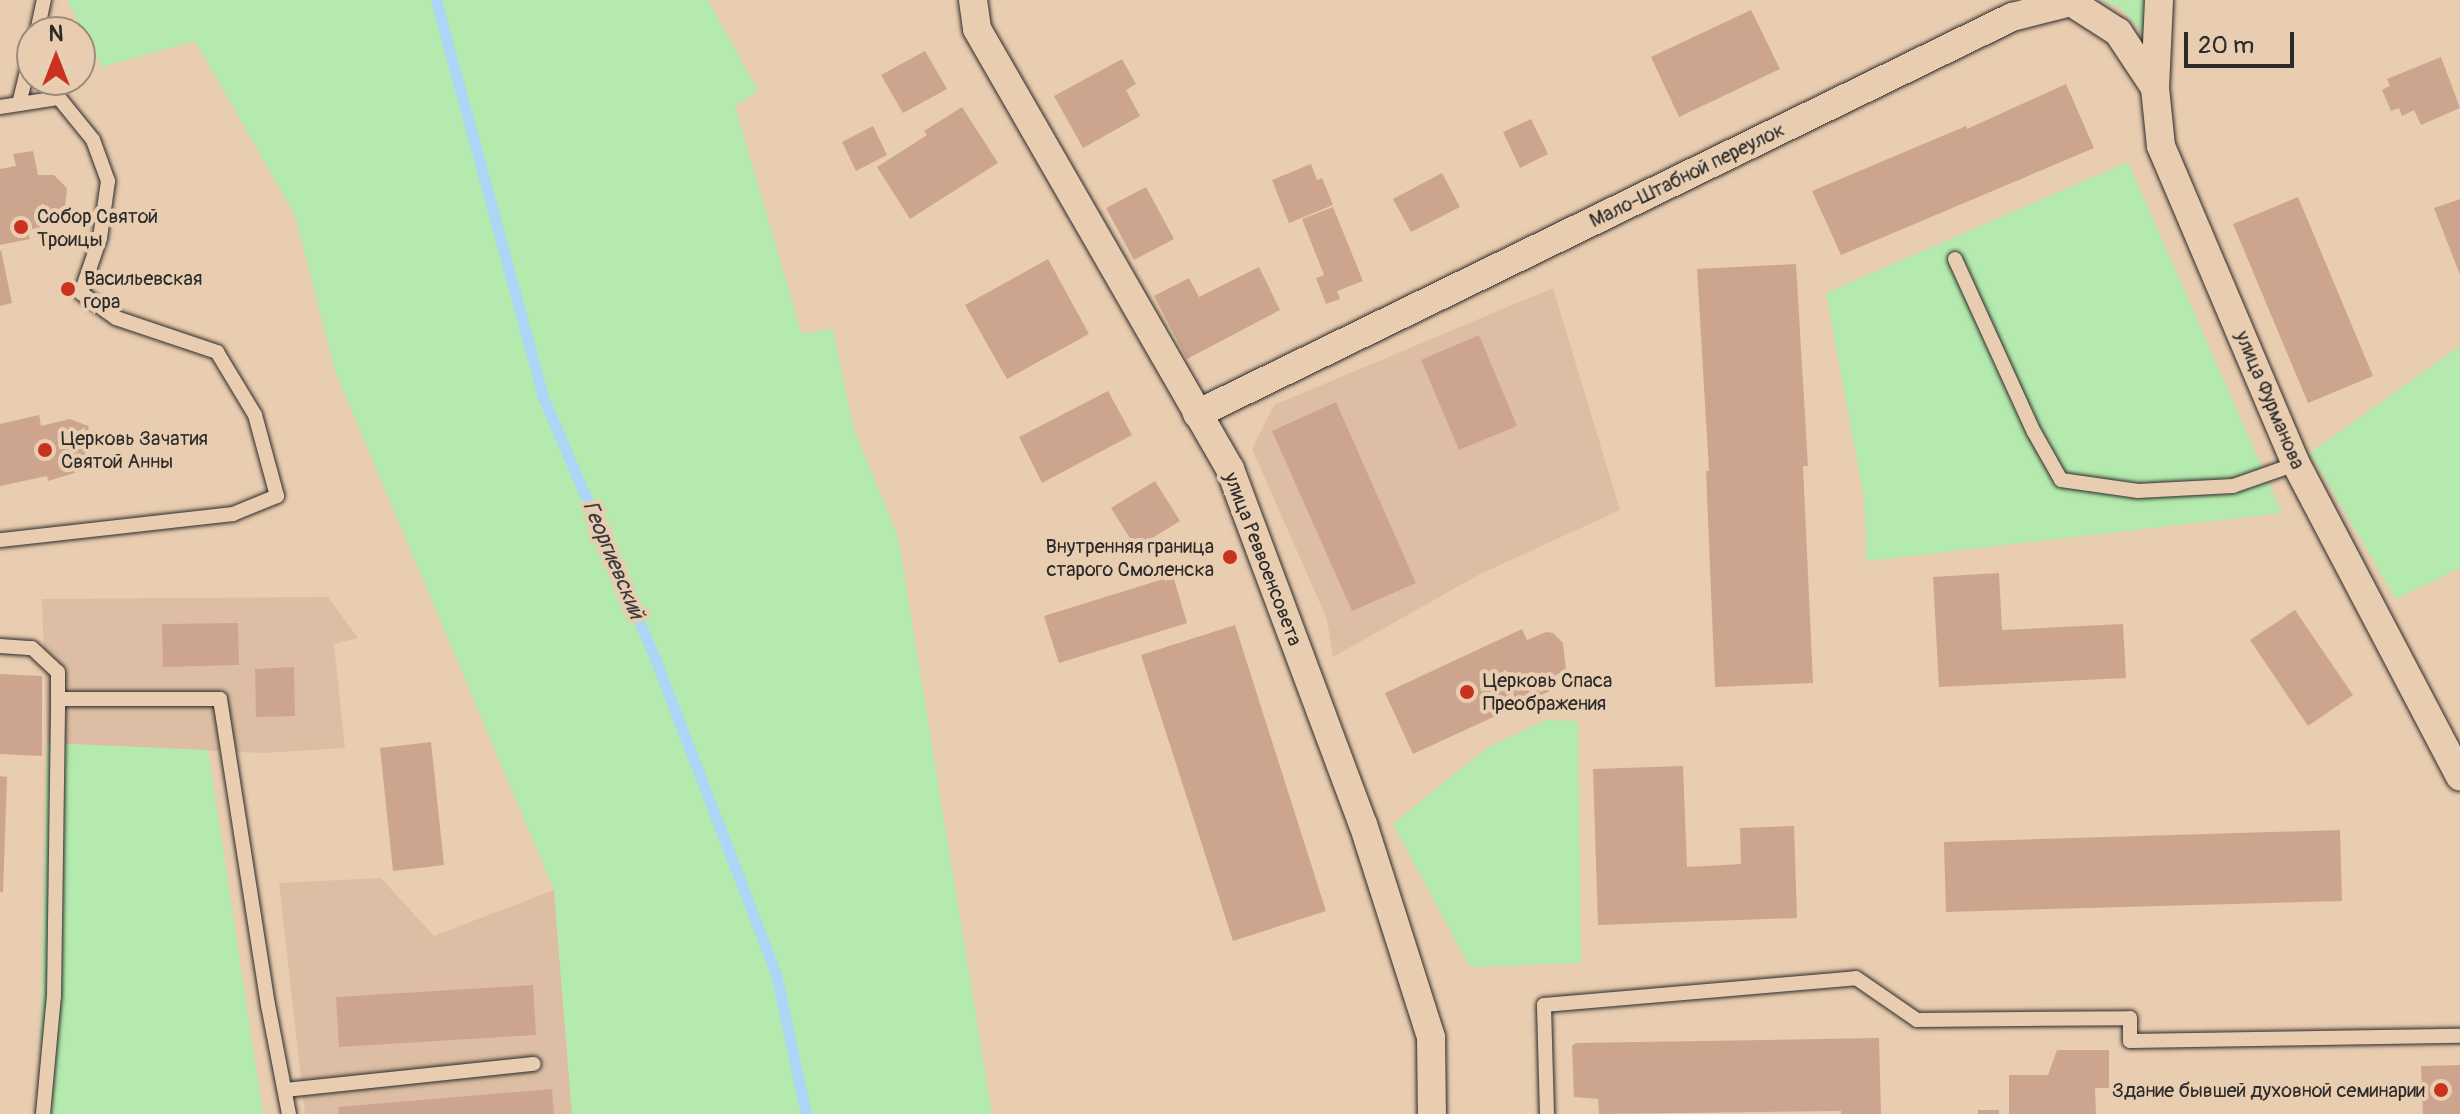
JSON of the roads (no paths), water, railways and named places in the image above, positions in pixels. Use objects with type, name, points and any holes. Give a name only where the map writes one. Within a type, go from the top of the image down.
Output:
[{"type":"street","name":"улица Реввоенсовета","points":[[973,0],[977,29],[1230,469],[1363,824],[1431,1037],[1432,1114]]},
{"type":"street","name":"улица Фурманова","points":[[2159,0],[2155,88],[2161,146],[2296,464],[2460,777]]},
{"type":"street","name":"Мало-Штабной переулок","points":[[1197,414],[2012,17],[2071,2],[2118,32],[2155,88]]},
{"type":"lane","points":[[19,104],[21,96]]},
{"type":"lane","points":[[0,107],[59,98],[93,140],[108,181],[100,238],[81,293],[116,318],[217,352],[255,415],[277,496],[233,514],[0,540]]},
{"type":"lane","points":[[1955,259],[2034,432],[2061,480],[2138,491],[2233,486],[2296,464]]},
{"type":"lane","points":[[0,646],[32,648],[58,672],[54,996],[43,1114]]},
{"type":"lane","points":[[58,699],[220,699],[268,1005],[289,1114]]},
{"type":"lane","points":[[1547,1114],[1544,1005],[1575,1002],[1856,978],[1917,1020],[2130,1018],[2130,1041],[2460,1036]]},
{"type":"lane","points":[[285,1090],[534,1064]]},
{"type":"waterway","name":"Георгиевский","points":[[436,0],[543,397],[654,656],[776,974],[806,1114]]},
{"type":"place","name":"Собор Святой Троицы","points":[[21,227]]},
{"type":"place","name":"Васильевская гора","points":[[68,289]]},
{"type":"place","name":"Церковь Зачатия Святой Анны","points":[[45,450]]},
{"type":"place","name":"Внутренняя граница старого Смоленска","points":[[1230,557]]},
{"type":"place","name":"Церковь Спаса Преображения","points":[[1467,692]]},
{"type":"place","name":"Здание бывшей духовной семинарии","points":[[2441,1090]]}]
